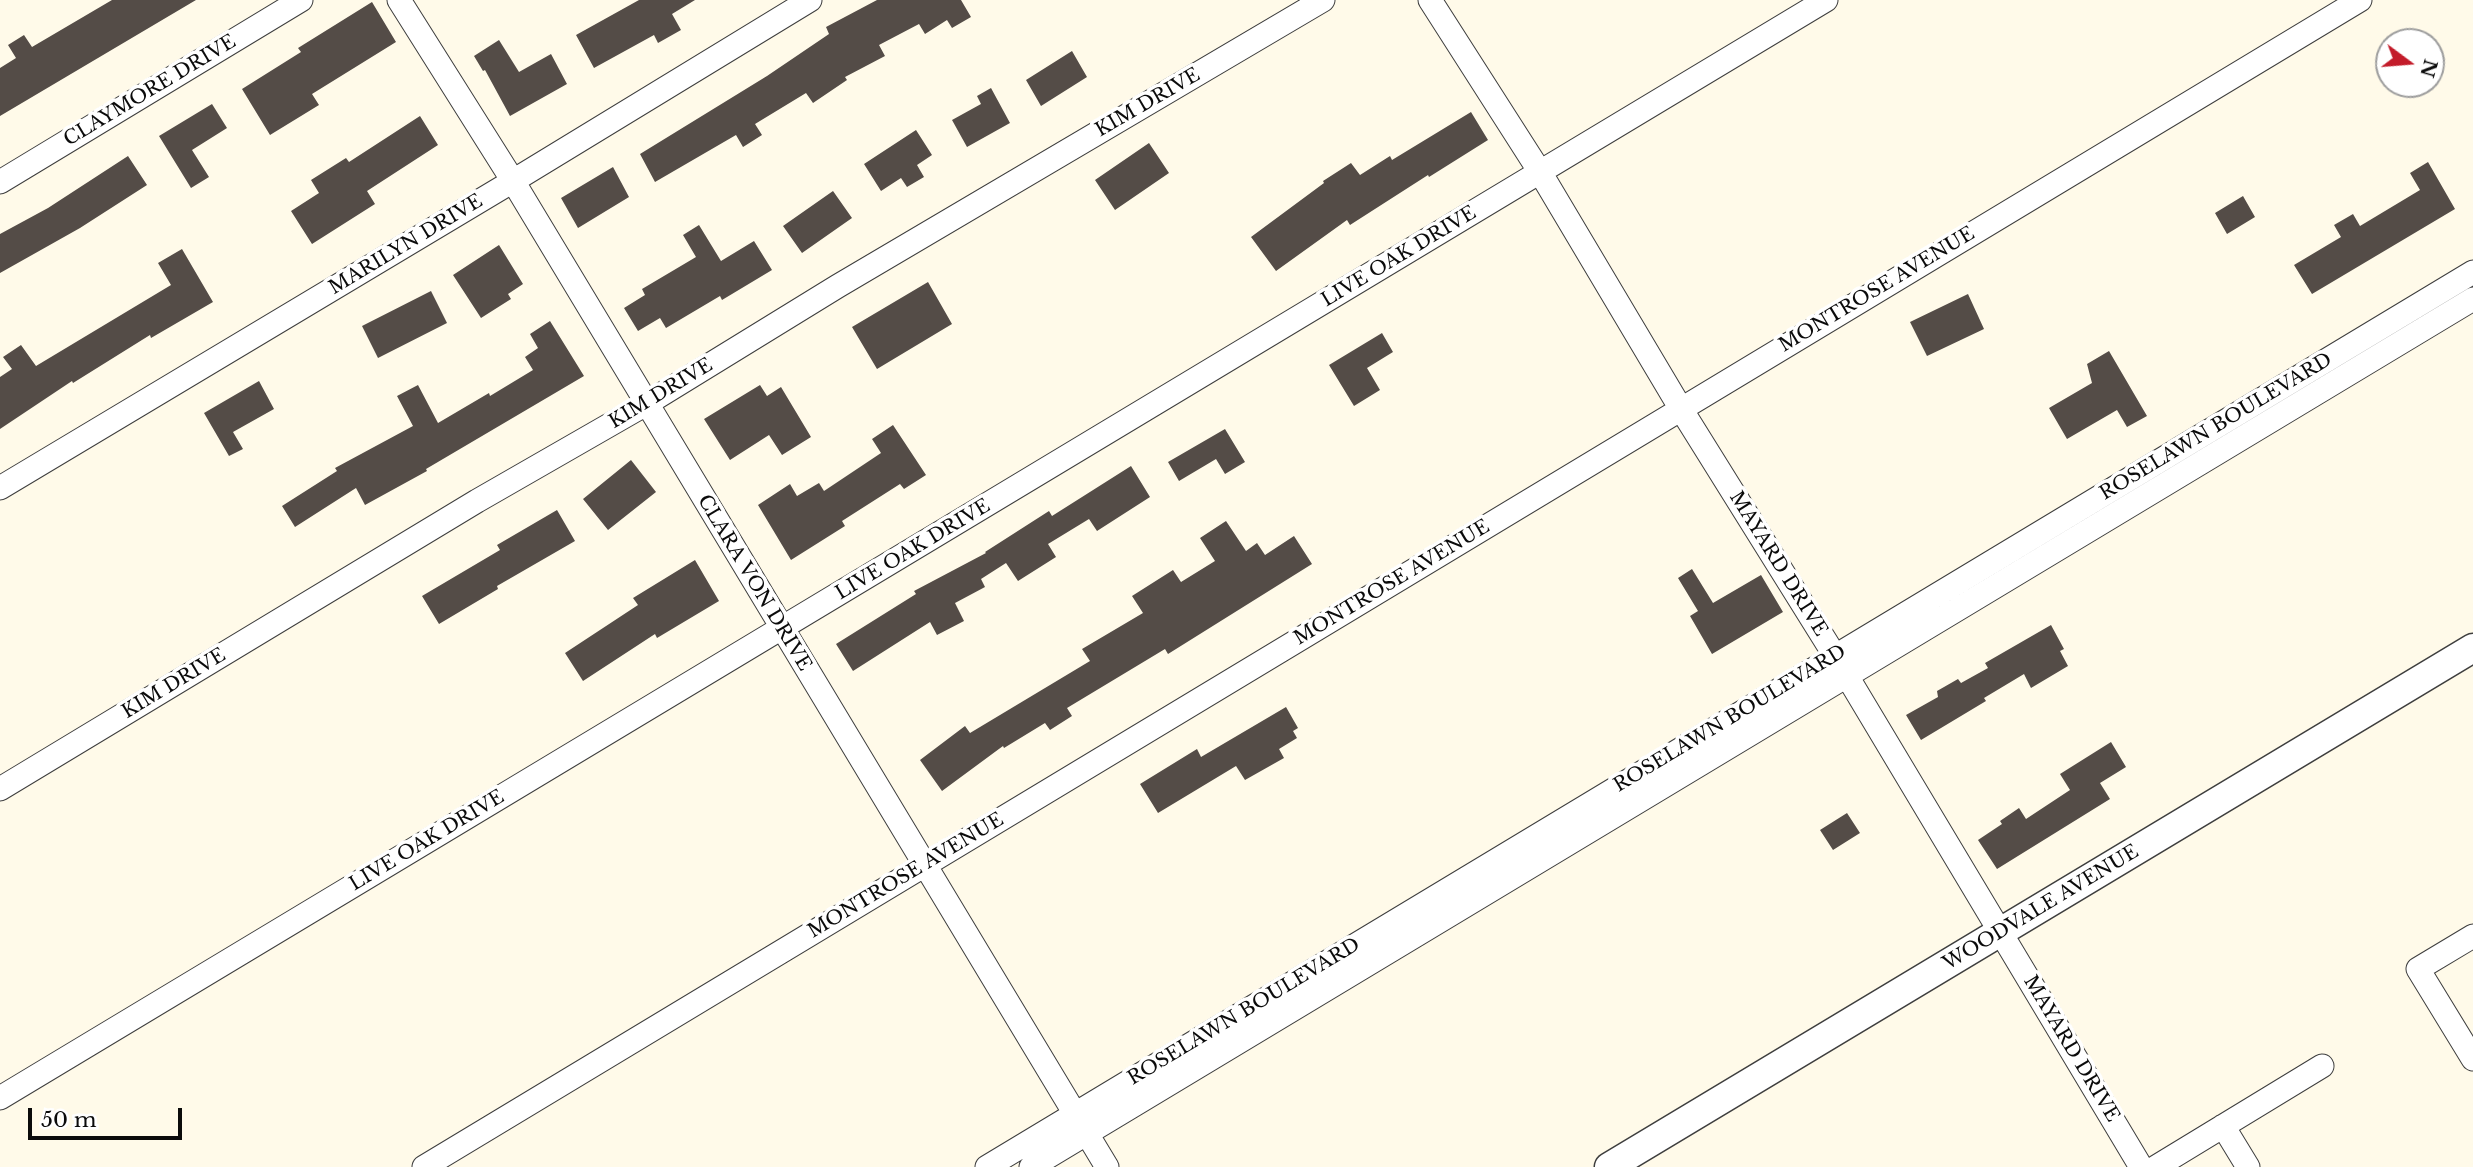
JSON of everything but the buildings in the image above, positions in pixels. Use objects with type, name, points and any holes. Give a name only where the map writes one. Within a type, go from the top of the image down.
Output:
[{"type":"street","name":"CLAYMORE DRIVE","points":[[0,182],[301,0]]},
{"type":"street","name":"CLARA VON DRIVE","points":[[399,0],[513,181],[781,630],[925,863],[1107,1167]]},
{"type":"street","name":"MARILYN DRIVE","points":[[0,488],[810,0]]},
{"type":"street","name":"KIM DRIVE","points":[[0,789],[478,501],[646,404],[849,279],[1323,0]]},
{"type":"street","name":"MAYARD DRIVE","points":[[1430,0],[1540,172],[1681,409],[1848,677],[2141,1167]]},
{"type":"street","name":"LIVE OAK DRIVE","points":[[0,1098],[1826,0]]},
{"type":"street","name":"MONTROSE AVENUE","points":[[424,1167],[2360,0]]},
{"type":"street","points":[[2465,276],[2471,300]]},
{"type":"street","name":"ROSELAWN BOULEVARD","points":[[1031,1167],[1081,1124],[1282,989],[2465,276]]},
{"type":"street","name":"ROSELAWN BOULEVARD","points":[[987,1167],[1081,1124],[1294,1010],[2471,300]]},
{"type":"street","points":[[2253,404],[2266,424]]},
{"type":"street","points":[[2056,523],[2069,544]]},
{"type":"street","name":"WOODVALE AVENUE","points":[[1609,1167],[2473,648]]},
{"type":"street","points":[[1638,775],[1650,796]]},
{"type":"street","points":[[1455,884],[1468,905]]},
{"type":"street","points":[[2473,936],[2418,969],[2473,1059]]},
{"type":"street","points":[[1282,989],[1294,1010]]},
{"type":"street","points":[[2156,1167],[2322,1066]]},
{"type":"street","points":[[2224,1126],[2248,1167]]}]
